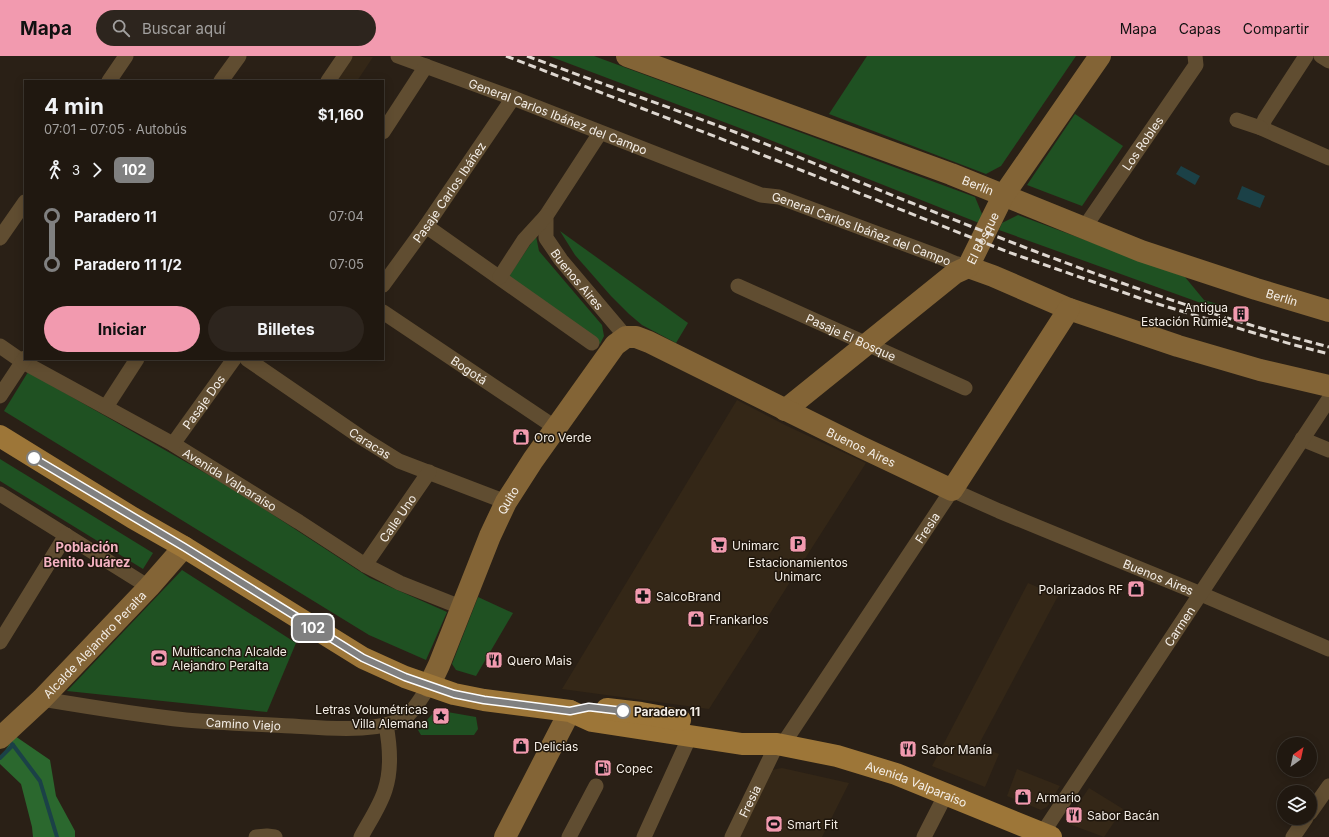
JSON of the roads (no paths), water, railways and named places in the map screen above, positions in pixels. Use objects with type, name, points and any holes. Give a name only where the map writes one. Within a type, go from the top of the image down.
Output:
[{"type":"main road","name":"Berlín","points":[[627,56],[662,61],[951,174],[1141,251],[1256,289],[1329,311]]},
{"type":"main road","name":"El Bosque","points":[[785,410],[955,274],[968,267],[1003,196],[1100,56]]},
{"type":"main road","name":"General Carlos Ibáñez del Campo","points":[[968,267],[993,276],[1069,309],[1185,348],[1260,370],[1329,386]]},
{"type":"main road","name":"Fresia","points":[[952,490],[1069,309]]},
{"type":"main road","name":"Buenos Aires","points":[[626,337],[636,337],[649,342],[785,410],[952,490]]},
{"type":"main road","name":"Quito","points":[[429,686],[439,665],[490,536],[506,502],[533,460],[615,345],[626,337]]},
{"type":"main road","name":"Avenida Valparaíso","points":[[0,436],[133,518],[184,547],[363,658],[405,677],[454,694],[570,711],[592,721],[742,744],[780,744],[825,753],[896,774],[1046,835]]},
{"type":"main road","name":"Alcalde Alejandro Peralta","points":[[7,731],[42,699],[149,587],[184,547]]},
{"type":"main road","name":"Avenida Valparaíso","points":[[570,711],[589,707],[641,713],[751,731],[780,744]]},
{"type":"main road","points":[[508,836],[570,711]]},
{"type":"street","points":[[110,80],[126,56]]},
{"type":"street","points":[[222,80],[239,56]]},
{"type":"street","points":[[329,80],[345,56]]},
{"type":"street","name":"General Carlos Ibáñez del Campo","points":[[398,56],[514,98],[600,133],[762,195],[779,197],[968,267]]},
{"type":"street","name":"Los Robles","points":[[1084,228],[1196,65],[1196,56]]},
{"type":"street","points":[[1261,128],[1265,119],[1306,56]]},
{"type":"street","points":[[1321,56],[1329,61]]},
{"type":"street","points":[[384,130],[426,66]]},
{"type":"street","name":"Pasaje Carlos Ibáñez","points":[[384,284],[426,226],[514,98]]},
{"type":"street","points":[[1237,120],[1261,128],[1329,158]]},
{"type":"street","points":[[500,277],[524,240],[546,216],[600,133]]},
{"type":"street","points":[[0,238],[24,203]]},
{"type":"street","name":"Buenos Aires","points":[[546,216],[546,238],[561,260],[626,337]]},
{"type":"street","points":[[426,226],[592,343]]},
{"type":"street","name":"Pasaje El Bosque","points":[[738,286],[965,388]]},
{"type":"street","name":"Bogotá","points":[[384,313],[556,428]]},
{"type":"street","name":"Avenida Valparaíso","points":[[0,346],[173,444],[365,565],[400,583],[462,608]]},
{"type":"street","points":[[0,396],[24,360]]},
{"type":"street","points":[[106,407],[136,360]]},
{"type":"street","name":"Pasaje Dos","points":[[173,444],[233,360]]},
{"type":"street","name":"Caracas","points":[[248,360],[362,438],[399,460],[506,502]]},
{"type":"street","name":"Carmen","points":[[1046,835],[1329,399]]},
{"type":"street","points":[[1302,439],[1329,450]]},
{"type":"street","name":"Calle Uno","points":[[365,565],[429,472]]},
{"type":"street","name":"Buenos Aires","points":[[952,490],[1329,649]]},
{"type":"street","name":"Fresia","points":[[732,837],[780,744],[952,490]]},
{"type":"street","points":[[1,497],[66,535],[149,587]]},
{"type":"street","points":[[0,642],[66,535]]},
{"type":"street","name":"Camino Viejo","points":[[42,699],[121,712],[186,720],[366,728],[386,725],[404,718],[419,702],[429,686]]},
{"type":"street","points":[[361,837],[379,804],[385,791],[388,779],[390,746],[386,725]]},
{"type":"street","points":[[644,837],[690,736]]},
{"type":"street","points":[[569,837],[596,786]]},
{"type":"street","points":[[1317,803],[1329,786]]},
{"type":"street","points":[[924,837],[946,794]]},
{"type":"street","points":[[1293,837],[1301,825]]},
{"type":"street","points":[[256,837],[275,837]]},
{"type":"water","points":[[1181,166],[1200,176],[1195,185],[1176,174]]},
{"type":"water","points":[[1242,186],[1265,196],[1260,208],[1237,199]]},
{"type":"waterway","points":[[7,739],[40,781],[57,837]]},
{"type":"waterway","points":[[0,758],[13,745]]},
{"type":"railway","points":[[506,56],[745,148],[1008,252],[1148,301],[1329,354]]},
{"type":"railway","points":[[527,56],[753,139],[1005,240],[1096,274],[1189,306],[1329,347]]},
{"type":"place","name":"Antigua Estación Rumié","points":[[1241,314]]},
{"type":"place","name":"Oro Verde","points":[[521,437]]},
{"type":"place","name":"Estacionamientos Unimarc","points":[[798,544]]},
{"type":"place","name":"Unimarc","points":[[719,545]]},
{"type":"place","name":"Polarizados RF","points":[[1136,589]]},
{"type":"place","name":"SalcoBrand","points":[[643,596]]},
{"type":"place","name":"Frankarlos","points":[[696,619]]},
{"type":"place","name":"Multicancha Alcalde Alejandro Peralta","points":[[159,658]]},
{"type":"place","name":"Quero Mais","points":[[494,660]]},
{"type":"place","name":"Paradero 11","points":[[623,711]]},
{"type":"place","name":"Letras Volumétricas Villa Alemana","points":[[441,716]]},
{"type":"place","name":"Delicias","points":[[521,746]]},
{"type":"place","name":"Sabor Manía","points":[[908,749]]},
{"type":"place","name":"Copec","points":[[603,768]]},
{"type":"place","name":"Armario","points":[[1023,797]]},
{"type":"place","name":"Sabor Bacán","points":[[1074,815]]},
{"type":"place","name":"Smart Fit","points":[[774,824]]},
{"type":"district","name":"Población Benito Juárez","points":[[87,554]]}]
